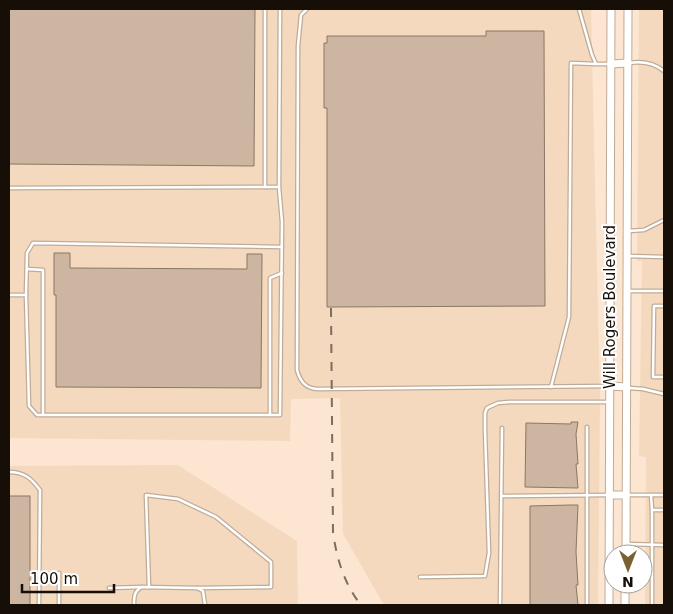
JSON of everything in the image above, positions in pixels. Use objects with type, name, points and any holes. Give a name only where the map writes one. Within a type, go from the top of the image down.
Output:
[{"type":"main road","name":"Will Rogers Boulevard","points":[[609,605],[611,9]]},
{"type":"main road","name":"Will Rogers Boulevard","points":[[626,544],[628,9]]},
{"type":"main road","points":[[611,64],[628,63]]},
{"type":"main road","points":[[610,386],[626,387]]},
{"type":"main road","points":[[610,495],[626,495]]},
{"type":"lane","points":[[264,187],[266,9]]},
{"type":"lane","points":[[280,9],[279,187],[282,222],[282,247],[282,273],[280,415],[37,415],[28,406],[27,253],[34,243],[282,247]]},
{"type":"lane","points":[[307,9],[301,15],[298,46],[297,370],[302,382],[316,389],[610,386]]},
{"type":"lane","points":[[579,9],[596,64]]},
{"type":"lane","points":[[628,63],[641,61],[658,66],[664,71]]},
{"type":"lane","points":[[551,387],[569,317],[571,63],[611,64]]},
{"type":"lane","points":[[9,188],[279,187]]},
{"type":"lane","points":[[627,231],[644,230],[664,220]]},
{"type":"lane","points":[[627,256],[664,257]]},
{"type":"lane","points":[[27,269],[43,270],[43,415]]},
{"type":"lane","points":[[270,415],[270,278],[282,273]]},
{"type":"lane","points":[[627,291],[664,291]]},
{"type":"lane","points":[[9,295],[26,295]]},
{"type":"lane","points":[[664,306],[654,306],[653,377],[664,378]]},
{"type":"lane","points":[[626,387],[664,394]]},
{"type":"lane","points":[[420,577],[485,576],[489,553],[485,439],[485,414],[487,408],[498,403],[509,402],[610,402]]},
{"type":"lane","points":[[500,605],[502,428]]},
{"type":"lane","points":[[587,428],[587,605]]},
{"type":"lane","points":[[9,472],[17,472],[31,478],[40,490],[39,605]]},
{"type":"lane","points":[[109,588],[271,587],[271,562],[209,513],[178,499],[146,495],[149,587]]},
{"type":"lane","points":[[502,496],[610,495]]},
{"type":"lane","points":[[626,495],[664,495]]},
{"type":"lane","points":[[651,495],[652,544]]},
{"type":"lane","points":[[652,510],[664,510]]},
{"type":"lane","points":[[59,573],[59,605]]},
{"type":"lane","points":[[134,605],[134,595],[142,587]]},
{"type":"lane","points":[[197,588],[203,592],[205,605]]},
{"type":"shaded area","points":[[9,9],[591,9],[600,400],[598,605],[384,605],[343,534],[340,398],[291,399],[290,441],[9,438]]},
{"type":"shaded area","points":[[639,9],[664,9],[664,605],[645,605],[645,594],[653,594],[653,544],[645,544],[646,457],[639,456],[642,261],[637,261]]},
{"type":"shaded area","points":[[178,465],[297,541],[298,605],[9,605],[9,466]]},
{"type":"building","points":[[9,9],[255,9],[254,166],[9,164]]},
{"type":"building","points":[[486,31],[544,31],[545,306],[327,307],[327,108],[324,108],[324,43],[327,43],[327,36],[486,36]]},
{"type":"building","points":[[54,253],[70,253],[70,268],[247,269],[247,254],[262,254],[261,388],[56,387]]},
{"type":"building","points":[[571,422],[578,422],[576,434],[578,464],[576,464],[578,488],[525,487],[526,423],[571,424]]},
{"type":"building","points":[[9,496],[30,496],[30,605],[9,605]]},
{"type":"building","points":[[578,505],[576,552],[578,585],[576,585],[578,605],[530,605],[530,506]]},
{"type":"railway","points":[[331,308],[333,533],[342,571],[350,589],[361,605]]}]
